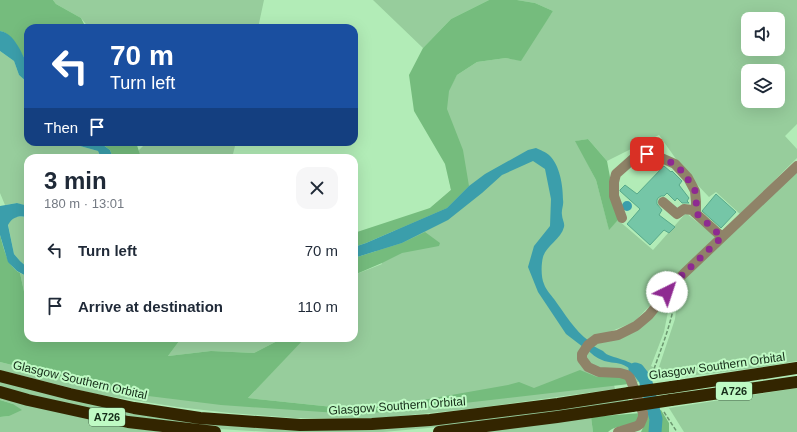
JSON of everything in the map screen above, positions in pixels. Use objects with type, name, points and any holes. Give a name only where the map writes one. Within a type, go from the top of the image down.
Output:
[{"type":"highway","name":"Glasgow Southern Orbital","points":[[0,376],[70,394],[134,408],[200,418],[300,425],[372,424],[430,420],[558,404],[797,368]]},
{"type":"highway","name":"A726","points":[[439,432],[557,417],[797,382]]},
{"type":"highway","name":"A726","points":[[0,392],[28,400],[128,422],[215,432]]},
{"type":"street","points":[[622,218],[614,196],[614,182],[616,174],[634,158],[647,154],[657,156],[675,164],[688,178],[695,191],[696,213]]},
{"type":"street","points":[[618,432],[640,424],[643,414],[630,378],[627,375],[620,373],[599,372],[588,367],[582,358],[582,354],[588,345],[596,339],[618,335],[636,326],[642,321],[649,315],[676,281],[797,166]]},
{"type":"street","points":[[663,202],[677,214],[684,209],[692,210],[722,237]]},
{"type":"path","points":[[654,385],[651,378],[673,310],[676,281]]},
{"type":"path","points":[[663,410],[677,432]]},
{"type":"green space","points":[[0,0],[53,0],[56,4],[81,18],[84,24],[24,24],[24,58],[12,39],[0,31]]},
{"type":"green space","points":[[53,0],[264,0],[259,24],[86,24],[81,18],[56,4]]},
{"type":"green space","points":[[373,0],[489,0],[451,19],[423,48]]},
{"type":"green space","points":[[489,0],[517,0],[535,3],[553,11],[521,61],[506,58],[477,62],[457,75],[449,91],[447,109],[463,150],[469,186],[447,208],[358,246],[358,232],[430,208],[451,190],[445,164],[414,111],[409,75],[423,48],[451,19]]},
{"type":"green space","points":[[517,0],[797,0],[797,124],[785,136],[797,149],[797,158],[740,214],[716,192],[709,197],[690,177],[659,135],[607,161],[588,139],[576,141],[596,180],[609,229],[618,220],[653,250],[686,213],[716,237],[634,322],[592,339],[616,340],[671,296],[664,332],[651,366],[658,370],[675,319],[679,284],[797,170],[797,361],[748,369],[614,385],[615,389],[469,409],[380,418],[295,418],[177,407],[95,394],[0,370],[0,362],[48,374],[92,389],[352,409],[248,398],[300,342],[358,342],[358,273],[382,264],[374,244],[430,208],[451,190],[437,110],[457,75],[477,62],[506,58],[519,60],[553,11],[535,3]]},
{"type":"green space","points":[[0,51],[14,61],[19,75],[24,79],[24,146],[80,146],[98,151],[99,154],[24,154],[24,206],[17,203],[5,205],[0,193]]},
{"type":"green space","points":[[588,139],[607,161],[618,220],[609,230],[596,180],[575,141]]},
{"type":"green space","points":[[104,146],[137,146],[140,154],[112,154],[110,150]]},
{"type":"green space","points":[[143,146],[235,146],[233,154],[139,154],[138,151]]},
{"type":"green space","points":[[15,217],[24,217],[24,264],[14,254],[8,224],[11,219]]},
{"type":"green space","points":[[425,232],[440,243],[439,246],[402,253],[358,273],[358,257],[402,243]]},
{"type":"green space","points":[[0,235],[9,262],[20,273],[24,292],[24,342],[178,342],[168,356],[211,351],[254,353],[275,342],[301,342],[248,398],[352,409],[406,403],[519,382],[534,388],[580,370],[597,377],[624,377],[629,384],[414,410],[352,414],[221,405],[92,389],[48,374],[0,362]]},
{"type":"green space","points":[[20,273],[24,275],[24,292]]},
{"type":"green space","points":[[178,342],[275,342],[254,353],[211,351],[168,356]]},
{"type":"green space","points":[[0,380],[286,429],[628,398],[628,402],[439,427],[383,432],[270,432],[218,429],[151,421],[87,409],[0,387]]},
{"type":"green space","points":[[797,388],[797,432],[684,432],[669,408]]},
{"type":"green space","points":[[0,397],[123,426],[162,432],[0,432],[0,417],[9,416],[13,404],[0,400]]},
{"type":"green space","points":[[0,400],[13,404],[22,410],[9,416],[0,417]]},
{"type":"green space","points":[[661,410],[669,423],[669,432],[658,432],[661,419],[657,411]]},
{"type":"green space","points":[[652,411],[653,418],[651,432],[641,432],[648,417],[648,412]]},
{"type":"green space","points":[[641,413],[638,419],[632,424],[615,428],[608,432],[593,432],[591,417]]},
{"type":"green space","points":[[591,417],[593,432],[483,432]]},
{"type":"water","points":[[0,31],[5,32],[13,39],[24,57],[24,79],[19,75],[14,61],[0,51]]},
{"type":"water","points":[[80,146],[104,146],[110,150],[112,154],[99,154],[98,151]]},
{"type":"water","points":[[536,148],[548,154],[556,164],[560,176],[563,194],[562,216],[564,227],[560,235],[547,249],[543,257],[543,281],[547,290],[570,322],[589,341],[583,347],[566,334],[538,292],[528,267],[534,246],[550,226],[551,199],[545,169],[533,161],[502,175],[448,220],[402,243],[358,257],[358,246],[447,208],[469,186],[485,174],[528,150]]},
{"type":"water","points":[[625,201],[629,201],[632,206],[629,211],[625,211],[622,208],[622,204]]},
{"type":"water","points":[[17,203],[24,205],[24,217],[16,217],[8,225],[14,254],[24,264],[24,275],[17,271],[8,262],[0,235],[0,206]]},
{"type":"water","points":[[592,345],[608,355],[638,367],[648,382],[642,382],[636,374],[624,365],[604,361],[596,357],[587,349]]},
{"type":"water","points":[[652,411],[657,411],[661,419],[658,432],[651,432],[653,418]]},
{"type":"building","points":[[664,166],[671,172],[672,171],[682,181],[679,185],[689,198],[687,201],[689,203],[682,203],[677,198],[675,201],[667,193],[658,198],[657,204],[662,210],[659,215],[675,227],[669,233],[664,230],[650,245],[627,224],[640,209],[620,190],[625,185],[637,194]]},
{"type":"building","points":[[716,194],[736,212],[721,228],[702,211]]},
{"type":"waterway","points":[[635,369],[638,370],[645,379],[656,419],[655,432]]},
{"type":"route","points":[[647,154],[657,156],[675,164],[688,178],[695,191],[696,213],[722,237],[676,281],[667,292]]}]
